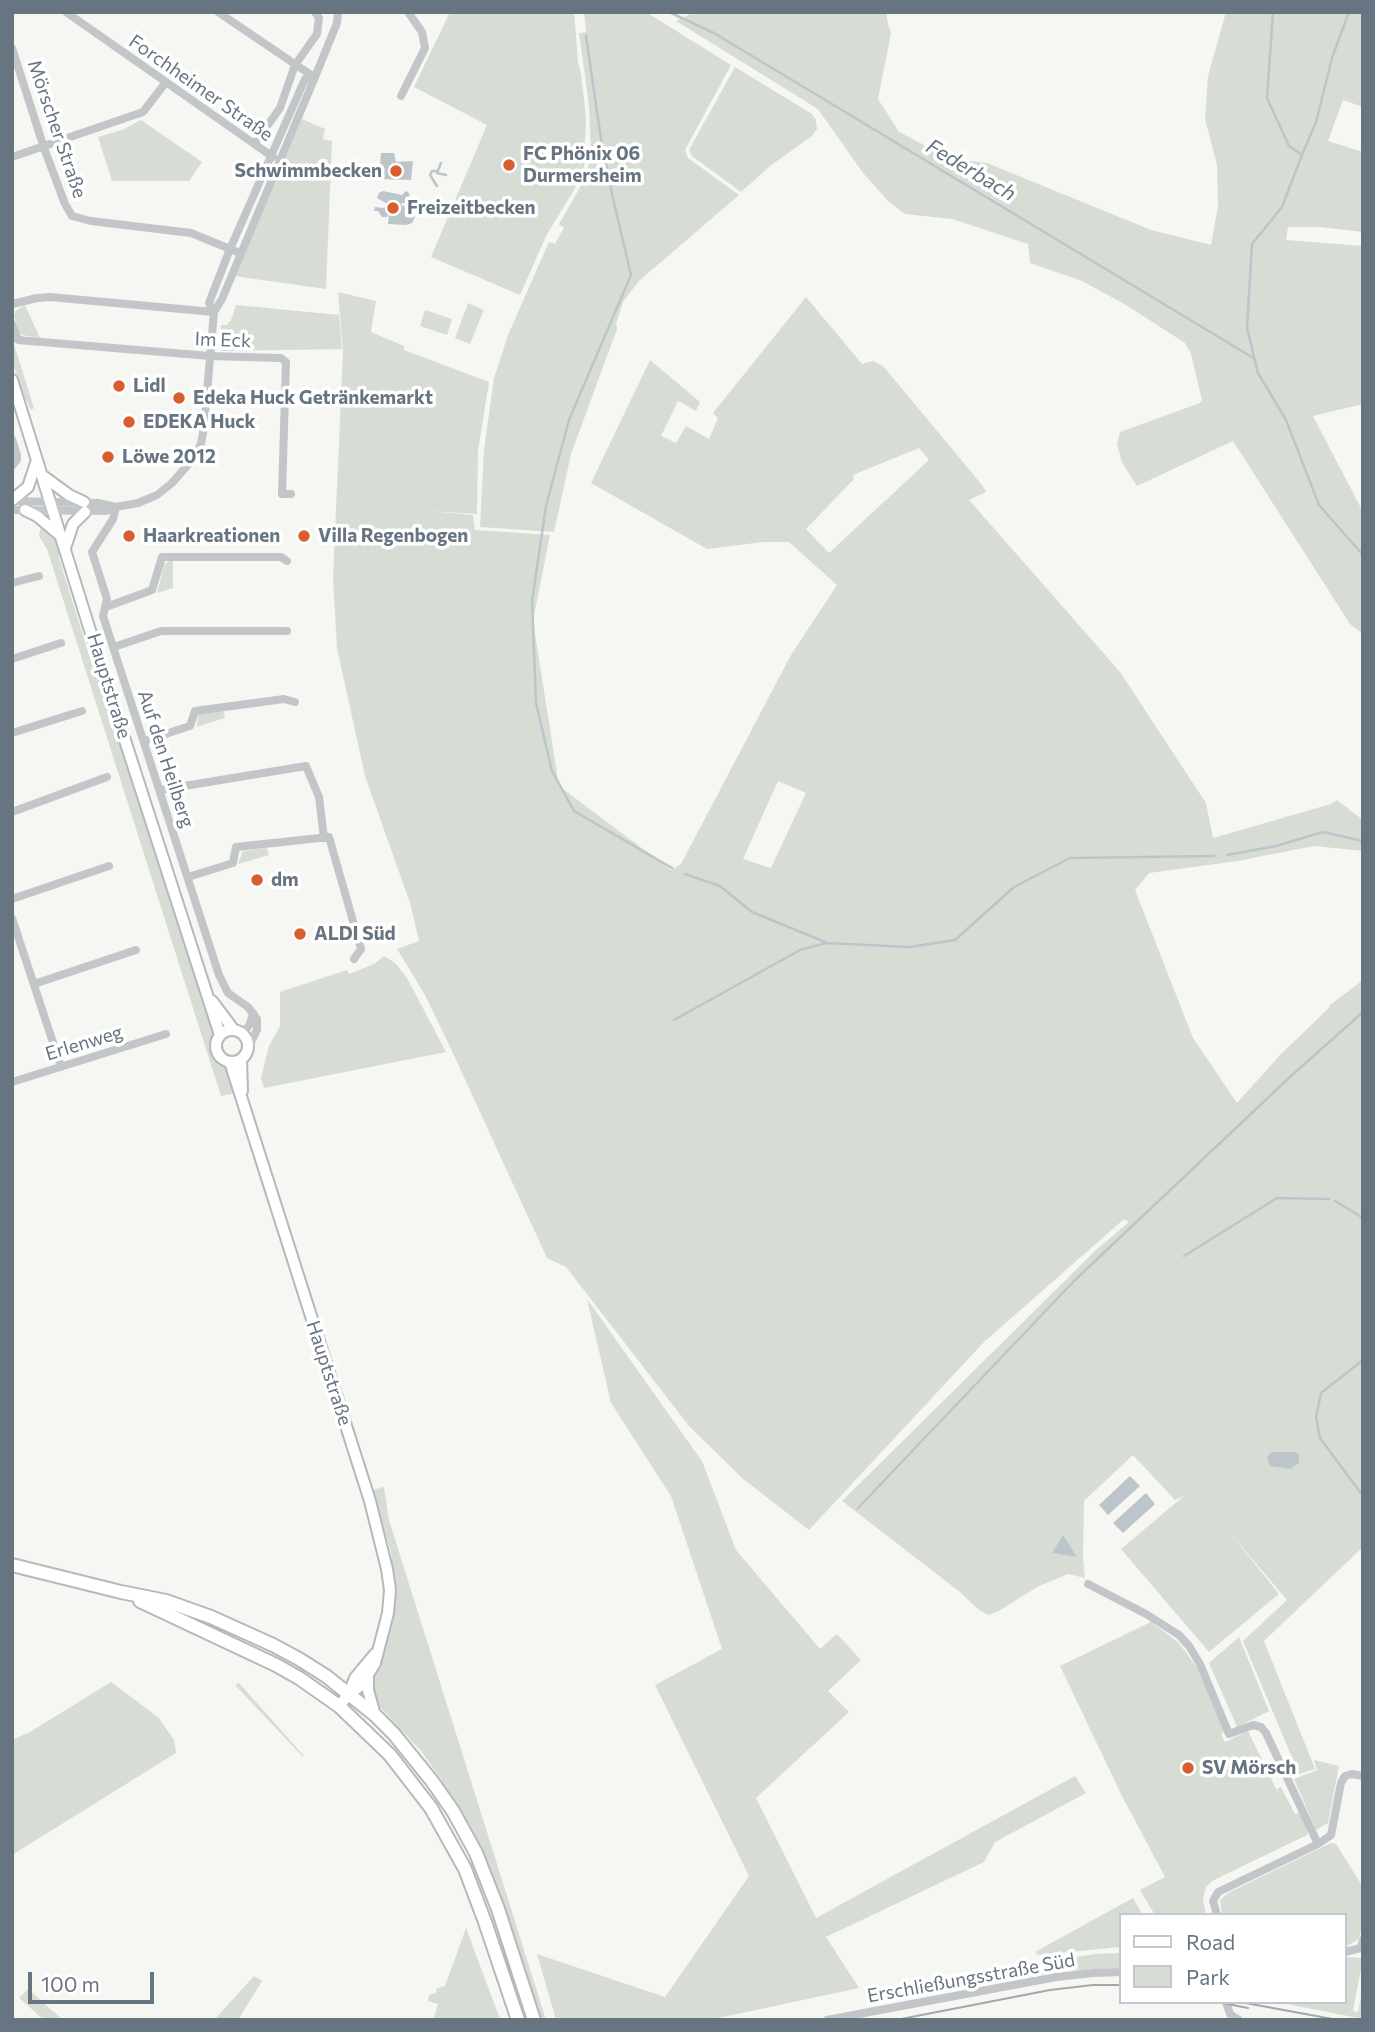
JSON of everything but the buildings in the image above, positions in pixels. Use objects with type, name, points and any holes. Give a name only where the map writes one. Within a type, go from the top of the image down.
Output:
[{"type":"main road","points":[[12,1565],[166,1601],[231,1626],[299,1659],[326,1676],[375,1715],[432,1781],[453,1811],[476,1853],[499,1909],[534,2020]]},
{"type":"main road","points":[[121,1592],[299,1678],[339,1706],[390,1755],[431,1808],[464,1869],[518,2020]]},
{"type":"street","points":[[218,12],[315,77]]},
{"type":"street","points":[[255,143],[280,108],[295,65],[317,34],[319,18],[315,12]]},
{"type":"street","points":[[214,312],[209,303],[230,249],[315,77],[337,23],[338,12]]},
{"type":"street","points":[[401,96],[425,48],[422,32],[408,12]]},
{"type":"street","name":"Forchheimer Straße","points":[[71,14],[275,158]]},
{"type":"street","name":"Mörscher Straße","points":[[12,48],[44,148],[72,216],[91,221],[191,233],[240,253]]},
{"type":"street","points":[[12,157],[143,112],[166,82]]},
{"type":"street","points":[[12,500],[52,506],[84,507],[98,503],[116,507],[138,503],[157,495],[172,483],[193,459],[201,444],[214,312],[222,299],[275,158]]},
{"type":"street","points":[[12,304],[50,297],[214,312]]},
{"type":"street","name":"Im Eck","points":[[12,324],[18,340],[210,356],[281,358],[286,362],[282,494],[291,494]]},
{"type":"street","name":"Hauptstraße","points":[[12,380],[220,1035],[216,1041],[217,1052],[223,1060],[236,1061],[242,1100],[383,1547],[390,1590],[387,1621],[368,1678],[349,1694]]},
{"type":"street","points":[[12,439],[18,455],[12,466]]},
{"type":"street","points":[[12,500],[28,486],[37,460]]},
{"type":"street","points":[[43,476],[84,507]]},
{"type":"street","points":[[12,510],[52,506]]},
{"type":"street","points":[[25,510],[37,516],[63,542],[84,507]]},
{"type":"street","name":"Auf den Heilberg","points":[[116,507],[113,519],[92,552],[107,599],[103,616],[224,986],[253,1013]]},
{"type":"street","points":[[106,607],[152,590],[162,556],[281,557],[287,561]]},
{"type":"street","points":[[12,583],[39,576]]},
{"type":"street","points":[[114,647],[161,631],[287,631]]},
{"type":"street","points":[[12,659],[61,643]]},
{"type":"street","points":[[144,741],[190,726],[195,710],[284,699],[295,702]]},
{"type":"street","points":[[12,733],[82,711]]},
{"type":"street","points":[[160,790],[306,766],[319,797],[324,838]]},
{"type":"street","points":[[12,811],[107,777]]},
{"type":"street","points":[[188,877],[233,863],[236,847],[329,837],[361,949],[354,959]]},
{"type":"street","points":[[12,900],[109,866]]},
{"type":"street","points":[[12,918],[61,1067]]},
{"type":"street","points":[[34,984],[136,950]]},
{"type":"street","name":"Hauptstraße","points":[[206,992],[247,1039],[249,1046]]},
{"type":"street","points":[[220,1035],[225,1031],[238,1031],[250,1024],[253,1013]]},
{"type":"street","points":[[236,1061],[248,1052],[259,1024],[253,1013]]},
{"type":"street","name":"Erlenweg","points":[[12,1082],[166,1034]]},
{"type":"street","points":[[1087,1584],[1146,1614],[1179,1635],[1200,1664],[1229,1734],[1253,1726],[1261,1727],[1318,1844]]},
{"type":"street","name":"Hauptstraße","points":[[339,1706],[349,1694],[355,1678],[379,1649]]},
{"type":"street","points":[[368,1678],[368,1690],[375,1715]]},
{"type":"street","points":[[1216,1913],[1213,1901],[1218,1892],[1332,1835],[1341,1783],[1345,1776],[1363,1776]]},
{"type":"street","points":[[1347,1952],[1361,1948],[1363,1940]]},
{"type":"street","name":"Erschließungsstraße Süd","points":[[827,2020],[1056,1977],[1120,1972]]},
{"type":"street","points":[[1227,2004],[1230,2014],[1239,2020]]},
{"type":"street","points":[[875,2010],[878,2020]]},
{"type":"green space","name":"FC Phönix 06 Durmersheim","points":[[450,12],[574,12],[586,117],[584,167],[574,190],[546,236],[520,295],[431,257],[487,125],[414,87]]},
{"type":"green space","points":[[584,12],[646,12],[731,65],[685,150],[688,158],[739,195],[639,281],[623,302],[617,329],[571,454],[554,532],[480,527],[484,450],[494,378],[508,335],[549,242],[555,244],[564,228],[559,224],[586,177],[591,154],[589,106],[579,33],[586,32]]},
{"type":"green space","points":[[694,12],[887,12],[891,33],[878,99],[899,132],[949,158],[987,163],[1151,230],[1211,245],[1218,206],[1217,165],[1205,119],[1208,76],[1226,12],[1363,12],[1363,107],[1343,100],[1328,141],[1363,152],[1363,232],[1288,227],[1286,240],[1363,246],[1363,404],[1313,416],[1363,512],[1363,634],[1350,624],[1233,441],[1137,486],[1122,462],[1117,444],[1120,432],[1202,400],[1191,354],[1185,343],[1126,305],[1082,281],[1030,263],[1028,244],[952,219],[905,214],[888,201],[863,173],[818,109],[676,21]]},
{"type":"green space","points":[[735,67],[812,114],[817,129],[812,136],[770,166],[741,192],[692,156],[689,150]]},
{"type":"green space","points":[[302,119],[325,129],[323,139],[332,141],[326,289],[234,276]]},
{"type":"green space","points":[[141,120],[202,162],[189,181],[112,181],[98,137],[122,130]]},
{"type":"green space","points":[[338,292],[376,301],[371,332],[404,346],[404,350],[489,382],[478,451],[477,514],[430,511],[473,515],[475,530],[550,535],[533,621],[559,786],[671,870],[681,864],[791,655],[837,585],[789,542],[763,542],[707,549],[591,483],[650,360],[700,402],[696,411],[678,401],[661,436],[676,443],[686,426],[709,439],[718,418],[713,413],[806,297],[862,364],[873,361],[883,366],[982,485],[986,492],[969,500],[1120,672],[1206,803],[1213,838],[1337,800],[1363,820],[1363,851],[1314,846],[1238,861],[1149,873],[1135,890],[1193,1038],[1237,1103],[1330,1005],[1363,980],[1363,1547],[1264,1641],[1315,1769],[1299,1774],[1243,1641],[1287,1600],[1231,1534],[1279,1594],[1209,1652],[1121,1549],[1185,1495],[1175,1500],[1133,1455],[1084,1501],[1085,1578],[1068,1574],[1039,1586],[988,1615],[842,1501],[1096,1250],[1129,1222],[1124,1219],[984,1342],[809,1530],[742,1478],[689,1426],[566,1267],[547,1258],[425,995],[397,949],[419,941],[410,903],[365,776],[337,648],[333,578],[343,351]],"holes":[[[919,448],[929,460],[829,553],[806,529],[854,479],[853,475]],[[778,781],[806,793],[771,868],[743,859]]]},
{"type":"green space","points":[[468,303],[484,310],[470,344],[455,338]]},
{"type":"green space","points":[[25,305],[40,338],[19,332],[15,311]]},
{"type":"green space","points":[[236,305],[339,315],[342,349],[222,351],[221,325],[227,325],[231,320]]},
{"type":"green space","points":[[425,310],[452,319],[447,335],[420,326]]},
{"type":"green space","points":[[12,338],[34,408],[31,410],[12,360]]},
{"type":"green space","points":[[41,525],[56,539],[60,549],[59,558],[91,661],[100,681],[216,1034],[215,1054],[228,1067],[235,1093],[221,1096],[47,549],[39,536]]},
{"type":"green space","points":[[173,560],[173,588],[157,593],[164,565]]},
{"type":"green space","points":[[223,710],[225,718],[196,727],[199,713]]},
{"type":"green space","points":[[267,848],[269,855],[238,864],[243,851]]},
{"type":"green space","points":[[384,956],[395,963],[407,978],[446,1052],[264,1088],[261,1078],[269,1046],[280,1026],[280,992],[347,970],[349,974],[374,964]]},
{"type":"green space","points":[[587,1299],[702,1461],[736,1550],[820,1649],[837,1634],[861,1660],[828,1691],[849,1712],[756,1798],[816,1918],[1075,1776],[1086,1793],[995,1842],[984,1862],[826,1937],[859,1988],[709,2020],[556,2020],[537,1954],[665,1997],[749,1876],[655,1685],[722,1649],[671,1496],[611,1403]]},
{"type":"green space","points":[[384,1487],[389,1520],[546,2020],[540,2020],[521,1963],[441,1779],[421,1751],[379,1706],[373,1691],[373,1681],[392,1623],[395,1596],[391,1552],[372,1490]]},
{"type":"green space","name":"SV Mörsch","points":[[1151,1622],[1178,1642],[1199,1670],[1224,1731],[1221,1734],[1225,1742],[1248,1731],[1280,1797],[1277,1789],[1281,1787],[1295,1814],[1300,1812],[1308,1831],[1307,1835],[1212,1881],[1206,1887],[1203,1899],[1206,1913],[1154,1913],[1140,1890],[1165,1877],[1121,1794],[1060,1666]]},
{"type":"green space","points":[[1239,1637],[1269,1711],[1237,1727],[1209,1663]]},
{"type":"green space","points":[[111,1682],[158,1717],[174,1740],[176,1753],[12,1855],[12,1740],[30,1732]]},
{"type":"green space","points":[[239,1683],[304,1756],[303,1757],[235,1685]]},
{"type":"green space","points":[[1314,1760],[1339,1766],[1328,1823],[1316,1830],[1294,1779],[1317,1770]]},
{"type":"green space","points":[[1331,1843],[1336,1844],[1363,1887],[1363,1919],[1359,1939],[1347,1946],[1347,1913],[1222,1913],[1220,1900],[1228,1893]]},
{"type":"green space","points":[[1133,1898],[1142,1913],[1120,1913],[1120,1947],[1038,1955],[1035,1952]]},
{"type":"green space","points":[[466,1928],[501,2020],[433,2020],[438,2004],[428,2001],[429,1995],[436,1993],[437,1988],[445,1986]]},
{"type":"green space","points":[[1120,1953],[1120,1968],[1063,1971],[892,1999],[891,1992],[1033,1963]]},
{"type":"green space","points":[[1347,1957],[1363,1958],[1353,2011],[1358,2012],[1363,1987],[1363,2019],[1287,2004],[1347,2004]]},
{"type":"green space","points":[[254,1976],[262,1981],[238,2020],[214,2020]]},
{"type":"green space","points":[[28,1989],[63,2020],[44,2020],[19,1998]]},
{"type":"shaded area","name":"Schwimmbecken","points":[[381,153],[394,153],[396,162],[413,161],[411,180],[379,179]]},
{"type":"shaded area","name":"Freizeitbecken","points":[[383,191],[402,195],[406,191],[409,193],[411,203],[401,205],[414,211],[412,223],[388,224],[389,212],[387,217],[382,217],[378,211],[374,211],[375,207],[386,206],[386,203],[377,198]]},
{"type":"shaded area","points":[[1271,1452],[1295,1452],[1299,1455],[1299,1463],[1290,1469],[1270,1466],[1267,1458]]},
{"type":"shaded area","points":[[1130,1476],[1140,1486],[1108,1515],[1099,1505]]},
{"type":"shaded area","points":[[1146,1493],[1155,1504],[1123,1533],[1113,1523]]},
{"type":"shaded area","points":[[1063,1535],[1077,1557],[1052,1553]]},
{"type":"waterway","name":"Federbach","points":[[669,12],[714,33],[1255,359]]},
{"type":"waterway","points":[[1273,12],[1267,98],[1289,146],[1302,155],[1282,207],[1252,244],[1247,328],[1258,373],[1286,420],[1319,505],[1363,555]]},
{"type":"waterway","points":[[1302,155],[1316,122],[1332,58],[1349,12]]},
{"type":"waterway","points":[[586,36],[601,139],[631,275],[569,420],[546,506],[532,601],[536,703],[552,771],[574,811],[672,868]]},
{"type":"waterway","points":[[441,163],[437,173],[446,175]]},
{"type":"waterway","points":[[437,171],[432,171],[430,175],[437,186]]},
{"type":"waterway","points":[[1227,855],[1276,846],[1323,832],[1363,841]]},
{"type":"waterway","points":[[674,1020],[800,950],[826,943],[910,947],[955,940],[1014,887],[1070,858],[1214,856]]},
{"type":"waterway","points":[[685,874],[720,886],[752,912],[825,942]]},
{"type":"waterway","points":[[858,1508],[1075,1280],[1291,1076],[1363,1012]]},
{"type":"waterway","points":[[1184,1256],[1277,1198],[1329,1199]]},
{"type":"waterway","points":[[1335,1201],[1363,1218]]},
{"type":"waterway","points":[[1363,1360],[1321,1393],[1316,1417],[1320,1438],[1363,1496]]},
{"type":"tram line","points":[[896,2020],[1050,1990],[1120,1985]]},
{"type":"tram line","points":[[1227,2004],[1248,2008]]},
{"type":"tram line","points":[[1251,2004],[1338,2020]]},
{"type":"place","name":"FC Phönix 06 Durmersheim","points":[[509,165]]},
{"type":"place","name":"Schwimmbecken","points":[[396,171]]},
{"type":"place","name":"Freizeitbecken","points":[[393,208]]},
{"type":"place","name":"Lidl","points":[[119,386]]},
{"type":"place","name":"Edeka Huck Getränkemarkt","points":[[179,398]]},
{"type":"place","name":"EDEKA Huck","points":[[129,422]]},
{"type":"place","name":"Löwe 2012","points":[[108,457]]},
{"type":"place","name":"Haarkreationen","points":[[129,536]]},
{"type":"place","name":"Villa Regenbogen","points":[[304,536]]},
{"type":"place","name":"dm","points":[[257,880]]},
{"type":"place","name":"ALDI Süd","points":[[300,934]]},
{"type":"place","name":"SV Mörsch","points":[[1188,1768]]}]
